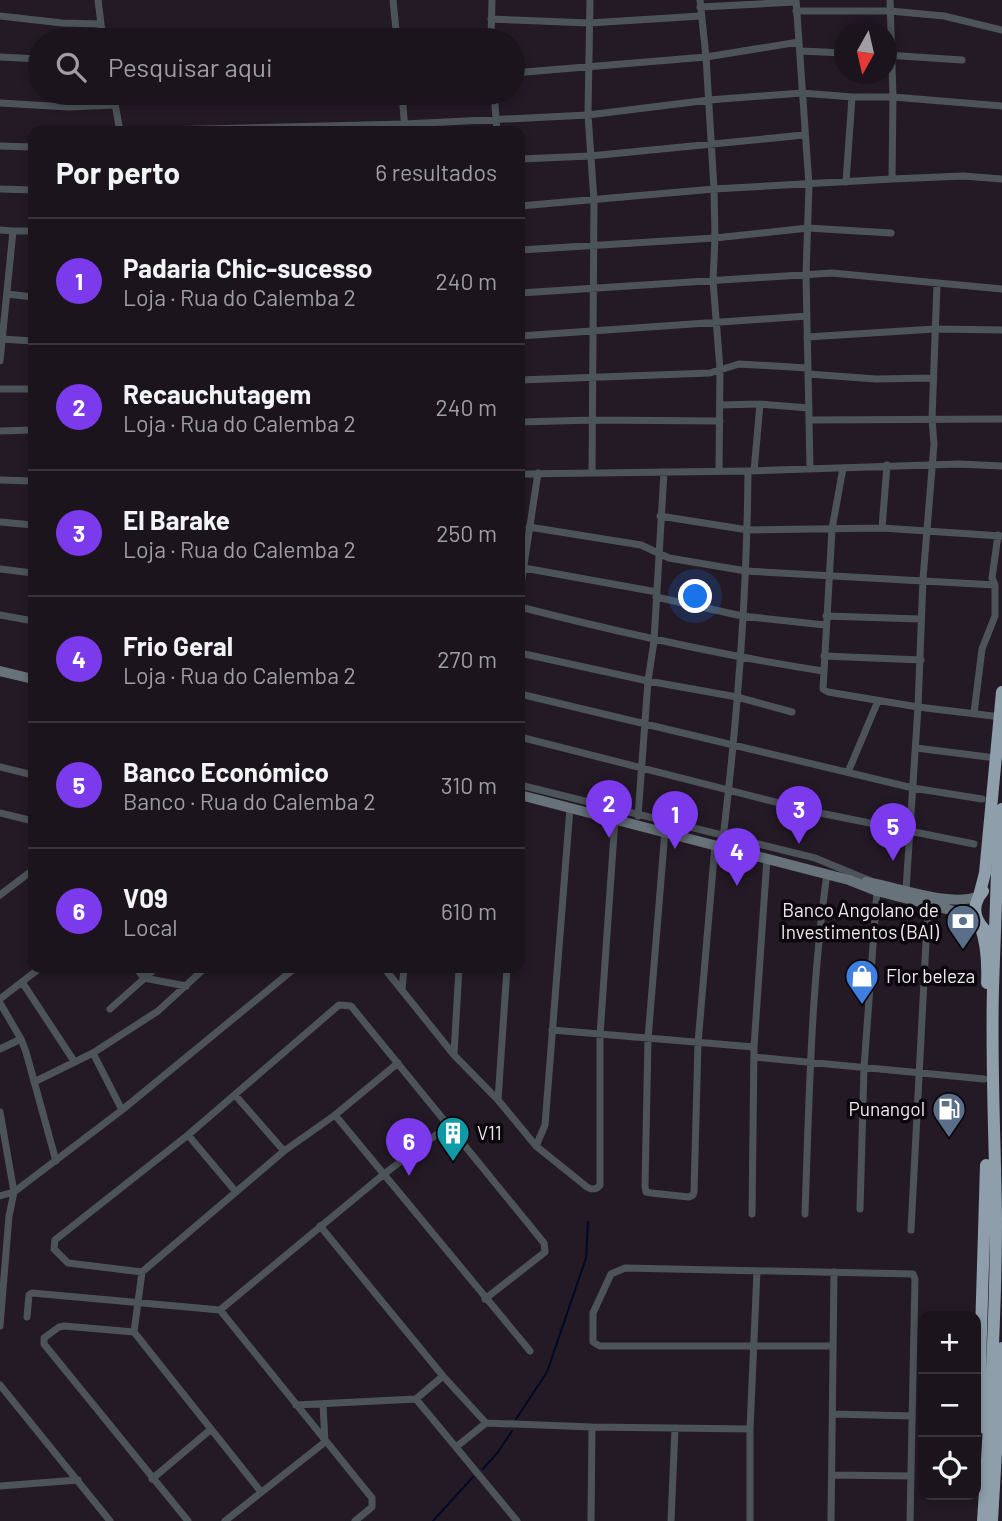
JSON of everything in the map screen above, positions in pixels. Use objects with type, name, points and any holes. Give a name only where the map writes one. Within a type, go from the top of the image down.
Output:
[{"type":"highway","points":[[989,1434],[980,1412],[979,1398],[986,1166],[984,1079],[988,971],[985,939],[975,911],[985,873],[1002,692]]},
{"type":"highway","points":[[983,1521],[996,1259],[991,1082],[998,844],[1002,809]]},
{"type":"highway","points":[[979,896],[996,885]]},
{"type":"highway","points":[[980,925],[994,935]]},
{"type":"highway","points":[[992,1521],[1002,1348]]},
{"type":"main road","points":[[0,671],[28,678]]},
{"type":"main road","points":[[525,796],[615,819],[638,820],[665,831],[720,843],[878,887],[958,912],[980,925]]},
{"type":"main road","points":[[878,887],[943,898],[971,900],[979,896]]},
{"type":"street","points":[[98,0],[101,28]]},
{"type":"street","points":[[393,0],[396,28]]},
{"type":"street","points":[[491,28],[492,0]]},
{"type":"street","points":[[590,0],[588,116],[594,201],[592,473]]},
{"type":"street","points":[[890,0],[890,21]]},
{"type":"street","points":[[719,471],[720,369],[713,281],[714,189],[700,3],[796,1],[809,185],[806,275],[810,468]]},
{"type":"street","points":[[796,11],[890,11],[944,16],[1002,30]]},
{"type":"street","points":[[0,16],[62,23],[100,23]]},
{"type":"street","points":[[491,19],[589,23],[701,16]]},
{"type":"street","points":[[525,72],[706,57],[799,42]]},
{"type":"street","points":[[800,51],[834,53]]},
{"type":"street","points":[[897,56],[962,60]]},
{"type":"street","points":[[0,57],[28,58]]},
{"type":"street","points":[[891,84],[892,179]]},
{"type":"street","points":[[425,126],[496,119],[588,116],[709,100],[802,93],[1002,106]]},
{"type":"street","points":[[846,182],[852,97]]},
{"type":"street","points":[[0,103],[28,105]]},
{"type":"street","points":[[34,105],[99,105]]},
{"type":"street","points":[[115,105],[119,126]]},
{"type":"street","points":[[403,105],[405,126]]},
{"type":"street","points":[[495,105],[497,126]]},
{"type":"street","points":[[525,159],[590,156],[804,135]]},
{"type":"street","points":[[0,146],[28,147]]},
{"type":"street","points":[[525,206],[714,189],[892,179],[962,176],[1002,179]]},
{"type":"street","points":[[0,189],[28,190]]},
{"type":"street","points":[[525,250],[715,238],[808,228],[891,233]]},
{"type":"street","points":[[0,230],[28,231]]},
{"type":"street","points":[[0,362],[13,230]]},
{"type":"street","points":[[525,293],[832,273],[1002,289]]},
{"type":"street","points":[[906,890],[916,748],[920,619],[932,465],[937,284]]},
{"type":"street","points":[[8,294],[28,296]]},
{"type":"street","points":[[525,336],[807,316]]},
{"type":"street","points":[[807,337],[936,329],[1002,330]]},
{"type":"street","points":[[2,339],[28,341]]},
{"type":"street","points":[[525,380],[710,373],[739,364],[876,379],[933,378]]},
{"type":"street","points":[[0,389],[28,389]]},
{"type":"street","points":[[720,405],[760,404],[809,408]]},
{"type":"street","points":[[665,831],[648,1039],[645,1186],[646,1192],[689,1197],[694,1192],[698,1043],[720,843],[730,790],[751,471],[760,404]]},
{"type":"street","points":[[525,422],[593,419],[720,421]]},
{"type":"street","points":[[809,420],[1002,419]]},
{"type":"street","points":[[0,431],[28,430]]},
{"type":"street","points":[[882,527],[887,465]]},
{"type":"street","points":[[525,474],[751,471],[887,465],[1002,466]]},
{"type":"street","points":[[844,468],[832,529],[823,689],[878,701],[993,716]]},
{"type":"street","points":[[638,820],[648,681],[654,641],[664,472]]},
{"type":"street","points":[[525,542],[538,473]]},
{"type":"street","points":[[0,480],[28,481]]},
{"type":"street","points":[[660,516],[748,530],[882,527],[1000,536],[992,578],[995,584],[995,616],[982,649],[974,713]]},
{"type":"street","points":[[0,522],[28,525]]},
{"type":"street","points":[[529,527],[641,545],[669,558],[746,570],[995,584]]},
{"type":"street","points":[[525,568],[657,595],[742,616],[825,625]]},
{"type":"street","points":[[0,569],[28,572]]},
{"type":"street","points":[[525,608],[739,659],[823,671]]},
{"type":"street","points":[[0,615],[28,620]]},
{"type":"street","points":[[826,616],[920,619]]},
{"type":"street","points":[[525,654],[737,697],[792,712]]},
{"type":"street","points":[[824,656],[920,660]]},
{"type":"street","points":[[525,695],[913,788],[982,799]]},
{"type":"street","points":[[848,772],[878,701]]},
{"type":"street","points":[[525,738],[815,812],[974,844]]},
{"type":"street","points":[[916,748],[988,757]]},
{"type":"street","points":[[0,767],[28,774]]},
{"type":"street","points":[[525,786],[720,843],[815,858],[878,887],[864,1068],[860,1209]]},
{"type":"street","points":[[536,1146],[545,1125],[570,807]]},
{"type":"street","points":[[0,813],[28,820]]},
{"type":"street","points":[[388,973],[454,1055],[498,1100],[536,1146],[587,1187],[592,1190],[600,1185],[600,1035],[615,819]]},
{"type":"street","points":[[752,1213],[754,1047],[767,858]]},
{"type":"street","points":[[0,895],[28,874]]},
{"type":"street","points":[[804,1214],[810,1063],[820,928],[827,874]]},
{"type":"street","points":[[911,1230],[928,904]]},
{"type":"street","points":[[34,973],[0,1001],[21,1039],[56,1161]]},
{"type":"street","points":[[140,973],[144,978],[186,986]]},
{"type":"street","points":[[110,1009],[150,973]]},
{"type":"street","points":[[34,1082],[93,1053],[158,1012],[200,973]]},
{"type":"street","points":[[0,1196],[14,1192],[56,1161],[289,973]]},
{"type":"street","points":[[402,991],[404,973]]},
{"type":"street","points":[[454,1055],[458,973]]},
{"type":"street","points":[[498,1100],[507,973]]},
{"type":"street","points":[[22,982],[74,1061]]},
{"type":"street","points":[[142,1272],[68,1263],[54,1249],[55,1240],[188,1135],[339,1005],[351,1006],[546,1248],[545,1252],[485,1299]]},
{"type":"street","points":[[552,1030],[754,1047]]},
{"type":"street","points":[[0,1049],[21,1039]]},
{"type":"street","points":[[93,1053],[122,1110]]},
{"type":"street","points":[[754,1057],[984,1079]]},
{"type":"street","points":[[261,1492],[134,1332],[142,1272],[284,1151],[335,1115],[398,1063]]},
{"type":"street","points":[[235,1095],[284,1151]]},
{"type":"street","points":[[0,1112],[14,1192],[3,1256],[0,1326]]},
{"type":"street","points":[[335,1115],[530,1351]]},
{"type":"street","points":[[27,1317],[29,1295],[32,1293],[220,1310],[384,1174],[448,1126]]},
{"type":"street","points":[[188,1135],[236,1192]]},
{"type":"street","points":[[320,1226],[443,1376],[486,1423]]},
{"type":"street","points":[[833,1346],[600,1346],[593,1342],[593,1313],[611,1274],[618,1269],[913,1274],[910,1521]]},
{"type":"street","points":[[750,1521],[750,1429],[757,1271]]},
{"type":"street","points":[[831,1521],[834,1272]]},
{"type":"street","points":[[220,1310],[372,1498],[372,1507],[355,1521]]},
{"type":"street","points":[[134,1332],[64,1326],[43,1340],[188,1521]]},
{"type":"street","points":[[296,1405],[416,1399],[443,1376]]},
{"type":"street","points":[[0,1385],[110,1521]]},
{"type":"street","points":[[416,1399],[517,1521]]},
{"type":"street","points":[[323,1404],[326,1442]]},
{"type":"street","points":[[833,1414],[912,1416]]},
{"type":"street","points":[[456,1447],[486,1423],[750,1429]]},
{"type":"street","points":[[591,1521],[592,1427]]},
{"type":"street","points":[[671,1521],[675,1429]]},
{"type":"street","points":[[152,1479],[210,1430]]},
{"type":"street","points":[[225,1521],[326,1442]]},
{"type":"street","points":[[832,1475],[911,1476]]},
{"type":"street","points":[[0,1486],[78,1480]]},
{"type":"waterway","points":[[516,1419],[547,1372],[586,1258],[588,1222]]},
{"type":"waterway","points":[[483,1469],[512,1431]]},
{"type":"waterway","points":[[433,1521],[473,1477]]},
{"type":"place","name":"Recauchutagem","points":[[609,838]]},
{"type":"place","name":"El Barake","points":[[799,844]]},
{"type":"place","name":"Padaria Chic-sucesso","points":[[675,849]]},
{"type":"place","name":"Banco Económico","points":[[893,861]]},
{"type":"place","name":"Frio Geral","points":[[737,886]]},
{"type":"place","name":"Banco Angolano de Investimentos (BAI)","points":[[963,951]]},
{"type":"place","name":"Flor beleza","points":[[862,1006]]},
{"type":"place","name":"Punangol","points":[[949,1139]]},
{"type":"place","name":"V11","points":[[453,1163]]},
{"type":"place","name":"V09","points":[[409,1176]]}]
